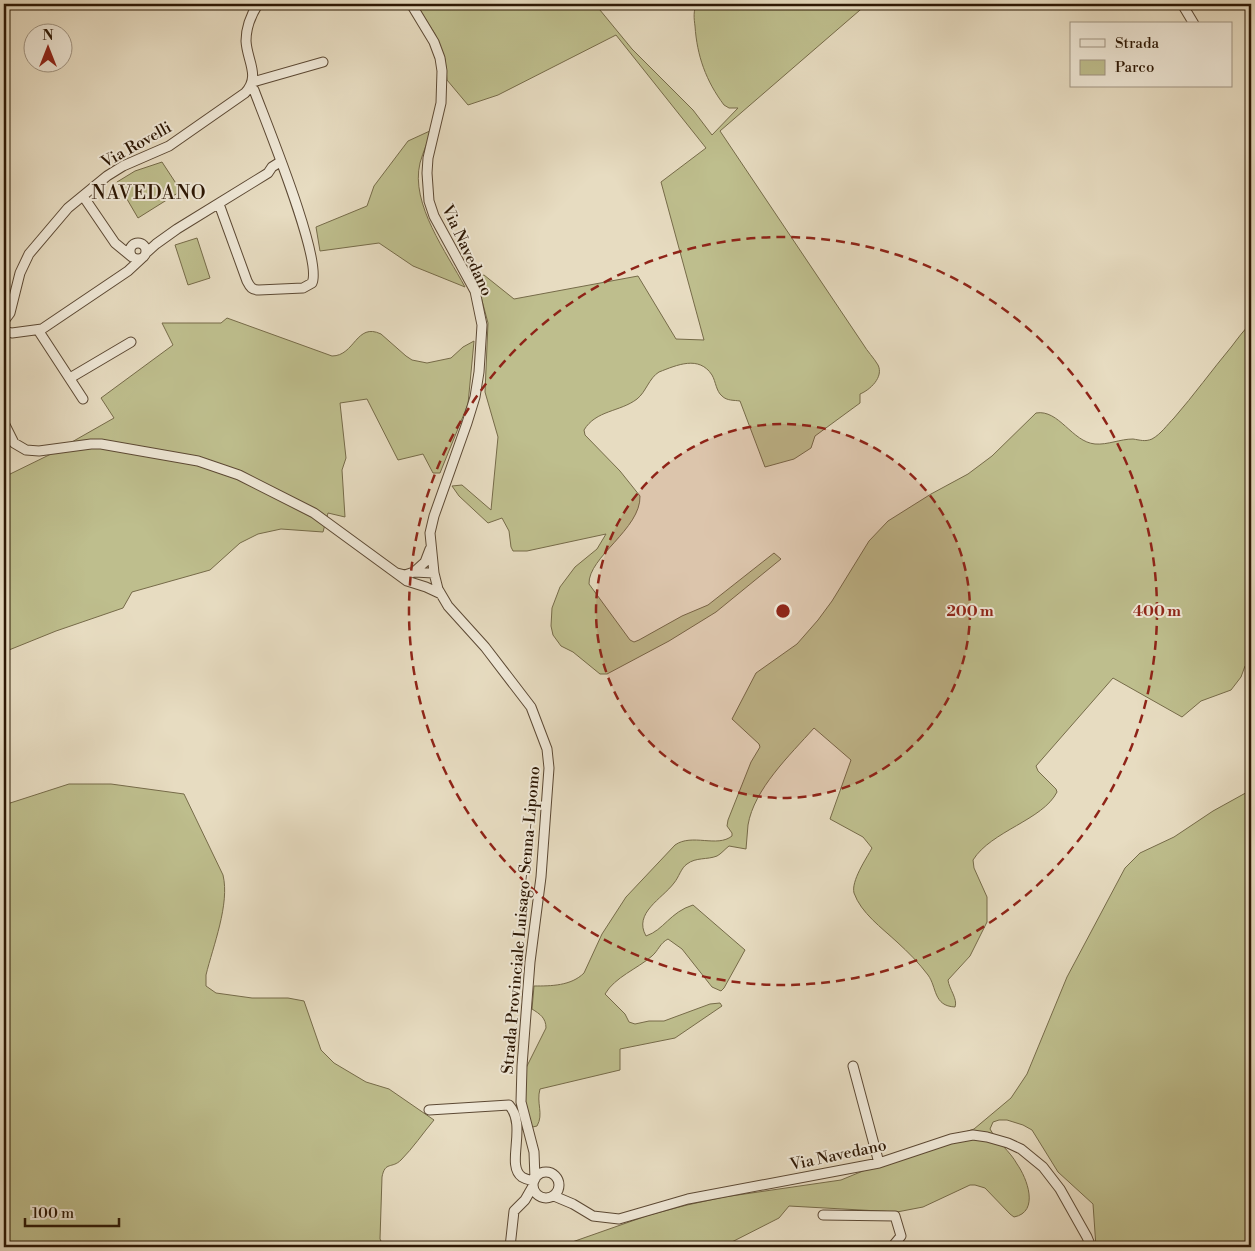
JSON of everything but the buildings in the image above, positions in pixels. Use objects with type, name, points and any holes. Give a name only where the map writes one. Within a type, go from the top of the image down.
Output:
[{"type":"street","points":[[219,204],[247,281],[254,290],[303,288],[312,283],[314,273],[300,215],[252,85],[253,74],[246,43],[250,20],[258,4]]},
{"type":"street","name":"Via Navedano","points":[[411,4],[434,42],[440,58],[442,71],[441,103],[428,158],[427,187],[434,216],[471,283],[480,308],[482,342],[480,372],[468,423],[434,516],[430,533],[430,548]]},
{"type":"street","points":[[1182,4],[1193,22]]},
{"type":"street","name":"Via Rovelli","points":[[4,321],[10,313],[20,274],[29,254],[56,221],[107,176],[123,166],[169,146],[246,93],[252,85],[323,62]]},
{"type":"street","points":[[4,331],[12,333],[38,330],[128,271],[140,251],[156,244],[268,173],[272,167],[280,162]]},
{"type":"street","points":[[83,196],[116,243],[140,251]]},
{"type":"street","points":[[110,236],[140,251]]},
{"type":"street","points":[[4,298],[12,306]]},
{"type":"street","points":[[38,330],[83,399]]},
{"type":"street","points":[[70,378],[132,342]]},
{"type":"street","points":[[4,423],[14,443],[26,450],[39,451],[102,444],[185,458],[213,465],[239,475],[314,513],[392,572],[407,581],[434,589],[441,594]]},
{"type":"street","points":[[414,572],[425,562],[430,548]]},
{"type":"street","name":"Strada Provinciale Luisago-Senna-Lipomo","points":[[430,548],[434,573],[441,594],[448,606],[485,648],[531,707],[547,749],[549,768],[541,877],[530,962],[521,1102],[534,1152],[545,1172]]},
{"type":"street","points":[[392,572],[405,575],[414,572],[434,573]]},
{"type":"street","points":[[419,585],[434,573]]},
{"type":"street","points":[[853,1066],[879,1163]]},
{"type":"street","points":[[429,1110],[508,1105],[514,1111],[518,1125],[516,1170],[522,1177],[534,1182]]},
{"type":"street","name":"Via Navedano","points":[[554,1196],[573,1204],[593,1216],[619,1219],[688,1199],[879,1163],[934,1144],[966,1136],[987,1136],[1021,1149],[1033,1158],[1052,1178],[1091,1247]]},
{"type":"street","name":"Strada Provinciale Luisago-Senna-Lipomo","points":[[534,1152],[534,1182]]},
{"type":"street","points":[[510,1247],[512,1216],[514,1211],[525,1200],[538,1175],[545,1172],[554,1174],[557,1177],[560,1187],[554,1196],[525,1200]]},
{"type":"street","points":[[534,1182],[535,1192],[540,1197]]},
{"type":"street","name":"Via Navedano","points":[[560,1187],[573,1204]]},
{"type":"street","points":[[823,1214],[895,1216],[901,1236],[892,1247]]},
{"type":"green space","points":[[416,4],[595,4],[632,49],[693,110],[712,135],[738,108],[729,108],[724,105],[707,77],[700,58],[696,37],[694,12],[697,4],[867,4],[720,131],[878,365],[878,378],[872,386],[860,394],[860,403],[815,436],[811,448],[794,459],[765,467],[740,401],[724,398],[718,392],[712,375],[707,369],[694,363],[687,363],[659,372],[637,399],[589,423],[584,430],[585,435],[620,471],[640,496],[638,508],[632,520],[597,564],[591,574],[589,584],[630,640],[634,642],[639,640],[682,616],[708,605],[774,553],[781,559],[716,612],[669,641],[607,674],[600,674],[573,652],[561,646],[553,635],[551,626],[552,608],[560,587],[575,567],[597,549],[606,534],[527,551],[513,551],[509,531],[502,518],[488,523],[459,496],[452,486],[462,485],[491,510],[498,437],[485,392],[488,323],[476,278],[484,275],[514,299],[638,276],[676,339],[704,340],[661,182],[706,148],[616,35],[498,95],[468,105],[447,80],[445,59],[435,34]]},
{"type":"green space","points":[[432,130],[420,163],[418,179],[420,195],[432,228],[465,287],[413,266],[379,243],[320,251],[316,227],[367,206],[374,186],[408,141]]},
{"type":"green space","points":[[162,162],[181,191],[138,218],[117,182],[135,171]]},
{"type":"green space","points":[[197,238],[210,278],[188,285],[175,245]]},
{"type":"green space","points":[[227,318],[332,356],[340,355],[346,351],[366,332],[381,334],[412,360],[427,363],[451,358],[463,347],[474,341],[468,404],[440,473],[433,473],[423,454],[398,460],[367,399],[340,403],[346,458],[342,470],[345,517],[328,513],[323,532],[281,529],[258,534],[240,543],[210,570],[132,592],[123,608],[56,631],[4,652],[4,477],[49,455],[114,418],[101,398],[173,345],[162,323],[221,323]]},
{"type":"green space","points":[[1251,323],[1251,664],[1249,663],[1245,666],[1241,677],[1231,690],[1201,701],[1182,717],[1113,678],[1036,766],[1038,771],[1057,792],[1050,802],[1029,818],[992,841],[973,860],[974,868],[987,897],[987,922],[970,956],[948,980],[956,1004],[955,1007],[948,1006],[939,1000],[925,971],[872,920],[857,900],[854,893],[855,882],[872,848],[863,837],[830,819],[851,760],[814,728],[774,773],[757,798],[748,825],[746,849],[729,846],[717,856],[694,860],[687,864],[669,889],[646,913],[643,920],[646,936],[658,930],[678,912],[693,905],[745,950],[724,988],[721,991],[712,987],[682,949],[668,939],[646,961],[614,983],[605,994],[625,1014],[629,1022],[635,1024],[649,1021],[664,1021],[710,1004],[720,1003],[722,1006],[675,1038],[620,1049],[620,1070],[540,1089],[539,1122],[537,1126],[524,1129],[525,1070],[546,1028],[542,1017],[532,1009],[534,986],[567,983],[584,973],[602,934],[626,897],[675,845],[689,840],[719,841],[732,836],[727,826],[728,820],[751,762],[760,747],[732,719],[756,673],[797,644],[818,620],[869,541],[888,521],[968,474],[992,456],[1036,413],[1052,416],[1079,438],[1095,444],[1128,439],[1145,441],[1152,439],[1174,418]]},
{"type":"green space","points":[[69,784],[111,784],[184,794],[223,875],[225,886],[223,912],[206,975],[206,986],[216,993],[252,998],[288,998],[304,1001],[321,1050],[334,1063],[366,1082],[389,1089],[434,1120],[401,1160],[387,1167],[383,1172],[380,1239],[384,1247],[4,1247],[4,805]]},
{"type":"green space","points":[[1251,790],[1251,1247],[1096,1247],[1093,1204],[1058,1172],[1032,1130],[1007,1120],[999,1120],[993,1122],[990,1129],[1021,1170],[1029,1194],[1027,1209],[1022,1214],[1014,1217],[985,1188],[970,1185],[923,1207],[897,1212],[789,1206],[779,1218],[725,1247],[558,1247],[649,1215],[687,1205],[724,1197],[841,1180],[919,1148],[974,1129],[1011,1098],[1027,1074],[1067,977],[1125,868],[1140,853],[1174,837],[1213,811]]},
{"type":"district","name":"NAVEDANO","points":[[149,192]]}]
